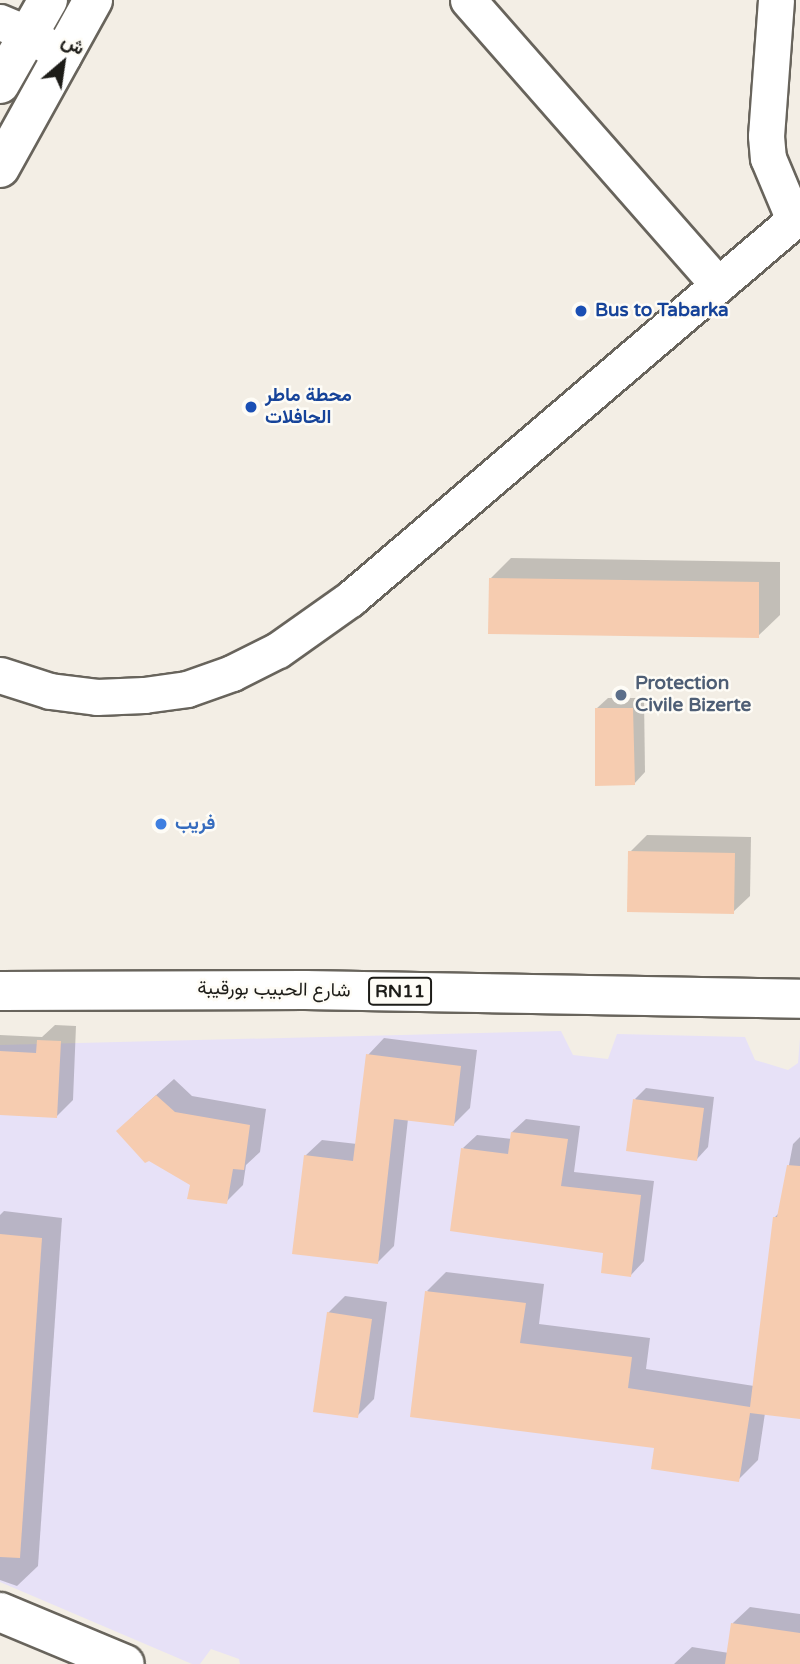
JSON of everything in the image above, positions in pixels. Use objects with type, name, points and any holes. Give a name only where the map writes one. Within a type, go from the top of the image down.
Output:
[{"type":"main road","points":[[0,84],[15,29],[48,0]]},
{"type":"main road","points":[[0,168],[14,109],[63,56],[93,0]]},
{"type":"main road","name":"شارع الحبيب بورقيبة","points":[[0,990],[305,990],[800,999]]},
{"type":"main road","points":[[0,1612],[125,1664]]},
{"type":"street","points":[[468,0],[718,285]]},
{"type":"street","points":[[0,675],[50,691],[97,697],[144,695],[187,689],[232,673],[278,650],[350,599],[797,218],[768,158],[766,135],[776,0]]},
{"type":"street","points":[[15,29],[63,56]]},
{"type":"shaded area","points":[[561,1031],[573,1055],[608,1059],[617,1034],[745,1037],[755,1060],[788,1070],[798,1063],[800,1038],[800,1664],[240,1664],[239,1659],[211,1649],[200,1664],[192,1664],[0,1582],[0,1045]]},
{"type":"building","points":[[489,578],[759,582],[759,638],[488,634]]},
{"type":"building","points":[[595,708],[633,708],[635,785],[595,786]]},
{"type":"building","points":[[628,851],[735,853],[734,914],[627,912]]},
{"type":"building","points":[[37,1040],[61,1041],[57,1118],[0,1115],[0,1051],[36,1053]]},
{"type":"building","points":[[366,1054],[461,1066],[454,1126],[394,1119],[378,1264],[292,1254],[304,1155],[353,1161]]},
{"type":"building","points":[[156,1095],[175,1112],[250,1125],[244,1170],[233,1169],[227,1204],[187,1199],[190,1185],[149,1161],[145,1163],[116,1131]]},
{"type":"building","points":[[633,1099],[704,1108],[697,1161],[626,1151]]},
{"type":"building","points":[[511,1132],[568,1139],[561,1186],[641,1195],[631,1277],[601,1273],[603,1253],[450,1231],[461,1148],[508,1154]]},
{"type":"building","points":[[787,1165],[800,1166],[800,1419],[750,1413],[739,1482],[651,1469],[654,1448],[410,1417],[425,1291],[526,1303],[520,1343],[632,1357],[628,1388],[750,1407],[773,1217],[777,1217]]},
{"type":"building","points":[[0,1234],[42,1238],[20,1558],[0,1557]]},
{"type":"building","points":[[327,1312],[372,1319],[358,1418],[313,1412]]},
{"type":"building","points":[[731,1623],[800,1633],[800,1664],[725,1664]]},
{"type":"place","name":"Bus to Tabarka","points":[[581,311]]},
{"type":"place","name":"محطة ماطر الحافلات","points":[[251,407]]},
{"type":"place","name":"Protection Civile Bizerte","points":[[621,695]]},
{"type":"place","name":"فريب","points":[[161,824]]}]
